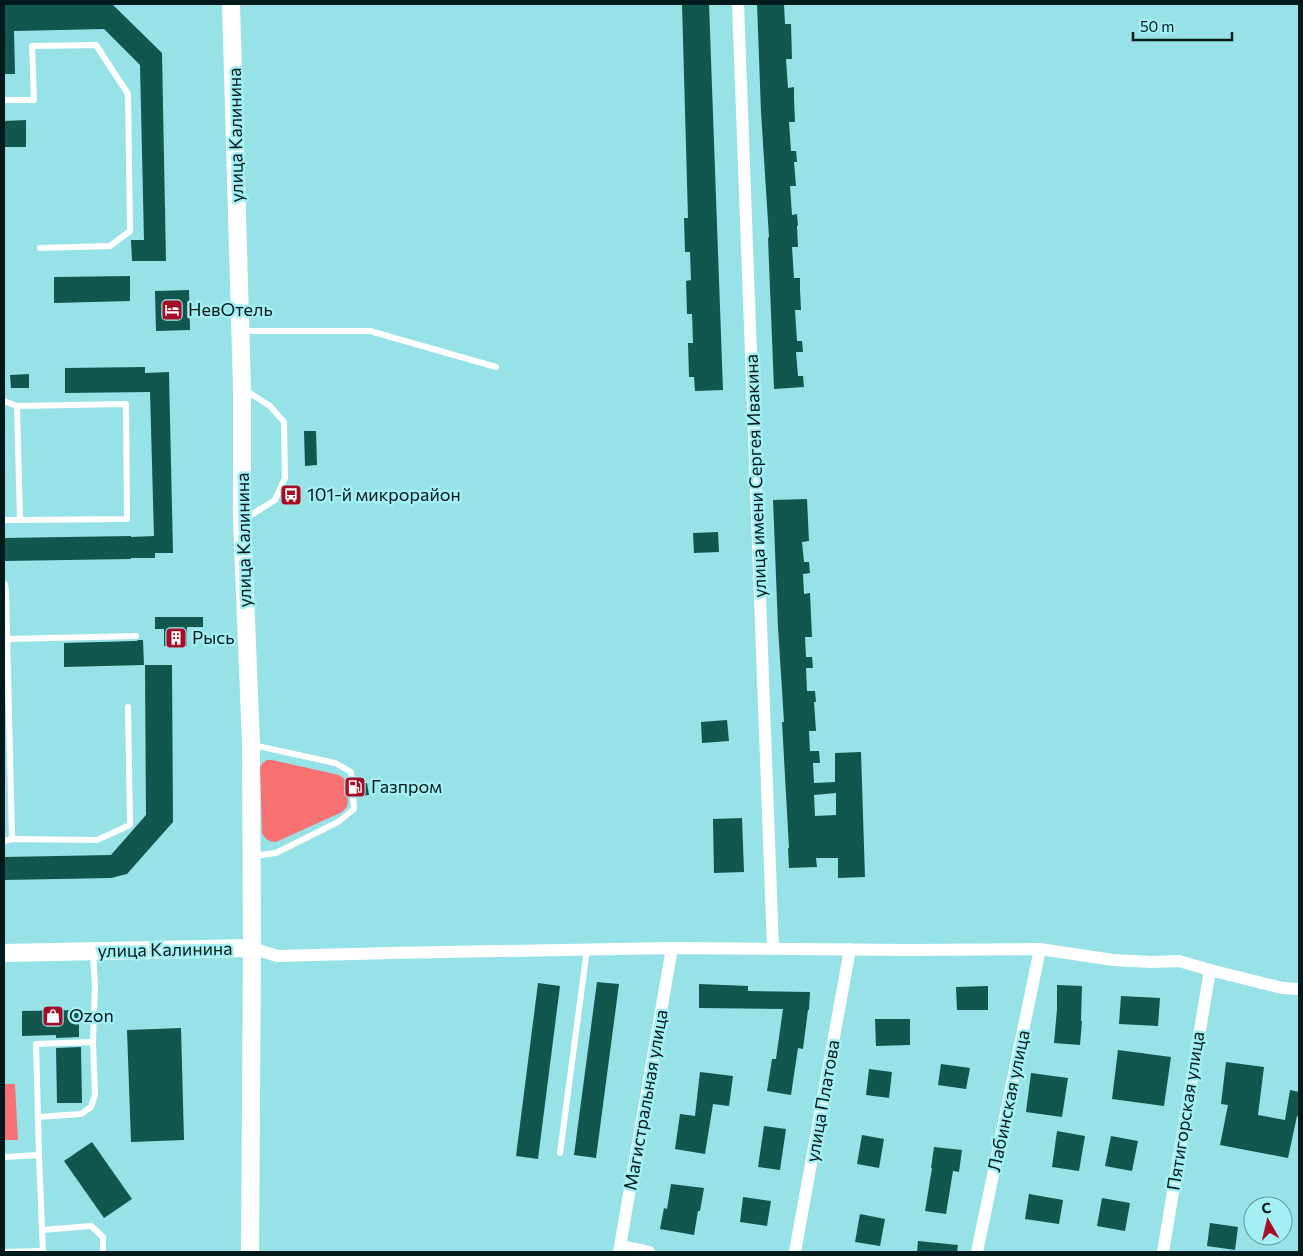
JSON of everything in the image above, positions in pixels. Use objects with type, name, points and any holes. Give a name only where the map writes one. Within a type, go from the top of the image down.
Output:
[{"type":"main road","name":"улица Калинина","points":[[4,953],[252,948],[251,744],[242,520],[242,388],[232,4]]},
{"type":"main road","points":[[250,1252],[252,948]]},
{"type":"street","name":"улица имени Сергея Ивакина","points":[[738,4],[773,948]]},
{"type":"street","points":[[252,948],[277,956],[390,952],[672,948],[1040,950],[1113,960],[1179,961],[1282,988],[1299,989]]},
{"type":"street","name":"Магистральная улица","points":[[620,1249],[672,948]]},
{"type":"street","name":"улица Платова","points":[[795,1252],[850,949]]},
{"type":"street","name":"Лабинская улица","points":[[977,1252],[1040,950]]},
{"type":"street","name":"Пятигорская улица","points":[[1163,1252],[1210,970]]},
{"type":"street","points":[[620,1249],[649,1252]]},
{"type":"lane","points":[[4,100],[34,100],[32,46],[96,45],[128,94],[130,231],[110,246],[40,248]]},
{"type":"lane","points":[[240,331],[370,331],[496,367]]},
{"type":"lane","points":[[242,388],[270,406],[284,422],[285,478],[275,500],[242,520]]},
{"type":"lane","points":[[4,401],[17,406],[126,404],[127,519],[4,520]]},
{"type":"lane","points":[[17,406],[20,520]]},
{"type":"lane","points":[[4,584],[12,839]]},
{"type":"lane","points":[[7,640],[136,636]]},
{"type":"lane","points":[[4,841],[12,839],[97,840],[130,825],[128,707]]},
{"type":"lane","points":[[251,744],[335,763],[351,772],[354,809],[338,822],[276,853],[252,856]]},
{"type":"lane","points":[[560,1153],[587,949]]},
{"type":"lane","points":[[38,1117],[81,1114],[91,1107],[95,1095],[93,1042],[95,984],[93,952]]},
{"type":"lane","points":[[4,1252],[43,1252],[36,1044],[93,1042]]},
{"type":"lane","points":[[4,1157],[39,1154]]},
{"type":"lane","points":[[42,1230],[91,1226],[103,1237],[103,1252]]},
{"type":"shaded area","points":[[267,760],[339,775],[346,782],[347,807],[342,812],[276,842],[267,840],[262,833],[260,767]]},
{"type":"shaded area","points":[[4,1084],[15,1084],[18,1140],[4,1140]]},
{"type":"building","points":[[112,4],[162,53],[166,261],[132,261],[131,240],[144,240],[140,65],[104,29],[14,31],[15,74],[4,74],[4,5]]},
{"type":"building","points":[[682,4],[709,4],[723,390],[695,391],[694,377],[689,377],[688,343],[693,343],[692,314],[687,314],[686,281],[691,280],[690,252],[685,252],[684,218],[688,218]]},
{"type":"building","points":[[757,4],[784,4],[785,24],[791,24],[792,59],[786,59],[788,88],[794,87],[795,122],[789,122],[791,151],[796,151],[797,162],[794,162],[796,186],[790,186],[792,215],[797,214],[798,225],[798,247],[792,247],[794,278],[800,278],[801,310],[795,310],[797,341],[802,341],[803,352],[796,352],[798,376],[803,376],[804,387],[774,389],[769,237],[761,112]]},
{"type":"building","points":[[26,120],[26,147],[4,147],[4,121]]},
{"type":"building","points":[[130,276],[130,301],[54,303],[54,277]]},
{"type":"building","name":"НевОтель","points":[[189,290],[190,330],[156,331],[155,291]]},
{"type":"building","points":[[145,367],[145,373],[169,372],[173,553],[155,553],[155,558],[4,561],[4,538],[154,536],[150,392],[65,393],[65,368]]},
{"type":"building","points":[[29,374],[29,388],[11,388],[10,375]]},
{"type":"building","points":[[304,431],[316,431],[317,465],[305,466]]},
{"type":"building","points":[[807,499],[809,541],[802,542],[804,562],[809,562],[810,573],[803,574],[804,594],[810,593],[812,637],[805,637],[806,657],[812,657],[813,668],[806,668],[807,691],[815,691],[816,731],[809,731],[810,751],[819,751],[820,763],[813,763],[814,783],[835,782],[835,753],[861,752],[865,877],[838,878],[838,858],[816,858],[817,867],[789,868],[773,500]],"holes":[[[836,793],[836,815],[815,816],[814,795]]]},
{"type":"building","points":[[718,532],[719,552],[694,553],[693,533]]},
{"type":"building","name":"Рысь","points":[[155,617],[203,617],[203,627],[187,627],[187,646],[164,646],[164,629],[155,629]]},
{"type":"building","points":[[143,640],[144,665],[64,667],[64,643]]},
{"type":"building","points":[[145,665],[172,665],[173,822],[127,874],[111,878],[4,880],[4,857],[111,855],[146,815]]},
{"type":"building","points":[[727,720],[729,741],[702,743],[701,722]]},
{"type":"building","points":[[357,779],[359,784],[367,783],[369,795],[358,796]]},
{"type":"building","points":[[742,818],[744,872],[714,873],[713,819]]},
{"type":"building","points":[[597,982],[619,984],[596,1158],[574,1155]]},
{"type":"building","points":[[538,983],[560,986],[538,1159],[516,1156]]},
{"type":"building","points":[[699,984],[748,986],[748,991],[810,992],[803,1049],[798,1048],[791,1095],[767,1091],[772,1059],[776,1059],[783,1009],[699,1008]]},
{"type":"building","points":[[1057,985],[1082,986],[1080,1045],[1054,1043]]},
{"type":"building","points":[[988,986],[988,1010],[957,1010],[956,987]]},
{"type":"building","points":[[1121,996],[1160,998],[1158,1026],[1119,1024]]},
{"type":"building","points":[[79,1010],[79,1037],[56,1038],[56,1035],[22,1036],[22,1011]]},
{"type":"building","points":[[875,1019],[910,1019],[910,1045],[876,1046]]},
{"type":"building","points":[[181,1028],[184,1140],[131,1142],[127,1030]]},
{"type":"building","points":[[81,1047],[82,1103],[57,1103],[56,1048]]},
{"type":"building","points":[[1118,1050],[1171,1057],[1164,1106],[1112,1099]]},
{"type":"building","points":[[1226,1062],[1264,1067],[1258,1115],[1285,1120],[1290,1090],[1299,1092],[1299,1117],[1297,1116],[1288,1158],[1220,1145],[1228,1105],[1221,1104]]},
{"type":"building","points":[[941,1064],[970,1068],[966,1089],[938,1085]]},
{"type":"building","points":[[869,1069],[892,1072],[889,1098],[866,1095]]},
{"type":"building","points":[[700,1072],[733,1076],[729,1106],[713,1104],[705,1154],[675,1149],[680,1114],[695,1116]]},
{"type":"building","points":[[1031,1073],[1068,1078],[1062,1117],[1026,1112]]},
{"type":"building","points":[[764,1126],[786,1129],[780,1170],[758,1167]]},
{"type":"building","points":[[1057,1131],[1085,1136],[1079,1171],[1052,1167]]},
{"type":"building","points":[[862,1135],[884,1139],[879,1168],[857,1164]]},
{"type":"building","points":[[1111,1136],[1138,1141],[1132,1171],[1105,1166]]},
{"type":"building","points":[[92,1142],[132,1199],[104,1218],[64,1161]]},
{"type":"building","points":[[934,1147],[962,1150],[959,1172],[953,1171],[946,1214],[925,1211]]},
{"type":"building","points":[[671,1184],[704,1188],[694,1235],[660,1229],[664,1208],[667,1209]]},
{"type":"building","points":[[1029,1194],[1063,1200],[1059,1224],[1025,1219]]},
{"type":"building","points":[[743,1197],[771,1201],[767,1226],[740,1222]]},
{"type":"building","points":[[1102,1198],[1130,1203],[1125,1231],[1097,1226]]},
{"type":"building","points":[[860,1214],[885,1219],[880,1246],[855,1242]]},
{"type":"building","points":[[1210,1223],[1238,1227],[1235,1250],[1207,1246]]},
{"type":"building","points":[[918,1241],[958,1245],[957,1252],[917,1252]]},
{"type":"place","name":"НевОтель","points":[[172,310]]},
{"type":"place","name":"101-й микрорайон","points":[[291,495]]},
{"type":"place","name":"Рысь","points":[[176,638]]},
{"type":"place","name":"Газпром","points":[[355,787]]},
{"type":"place","name":"Ozon","points":[[53,1016]]}]
